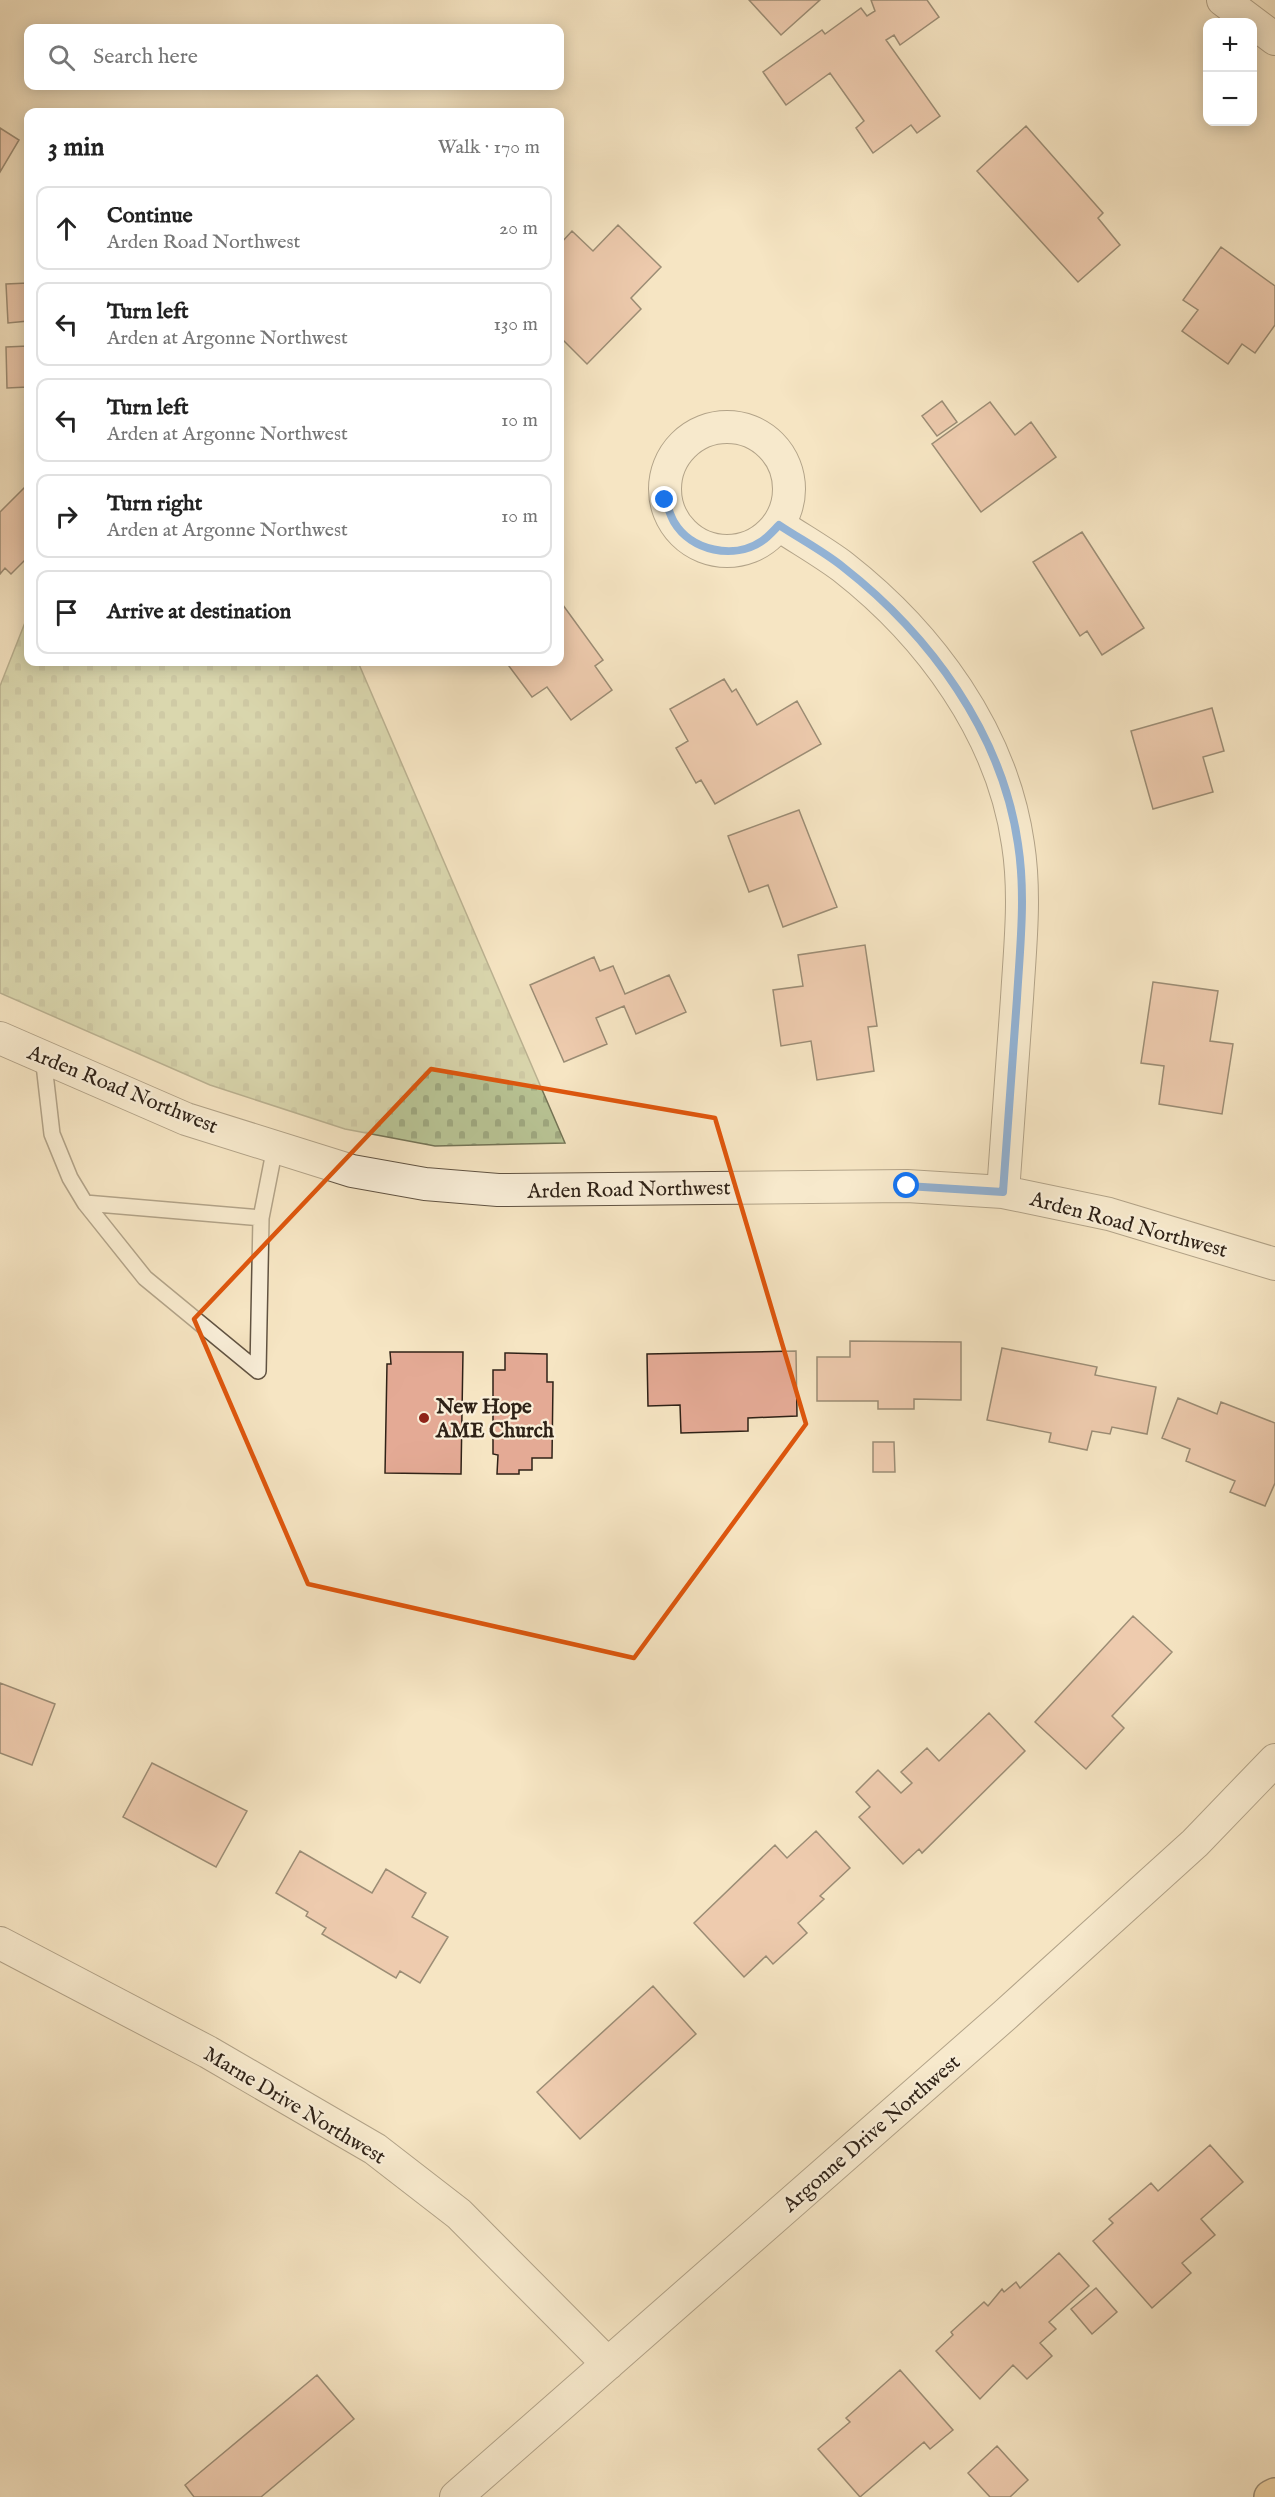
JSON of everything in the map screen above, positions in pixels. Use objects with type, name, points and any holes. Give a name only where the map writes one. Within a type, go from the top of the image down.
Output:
[{"type":"main road","points":[[1271,2497],[1275,2494]]},
{"type":"street","points":[[1222,0],[1275,39]]},
{"type":"street","points":[[779,525],[844,567],[907,626],[938,661],[978,723],[1006,792],[1018,844],[1023,904],[1003,1192]]},
{"type":"street","name":"Arden Road Northwest","points":[[0,1038],[186,1119],[352,1171],[425,1184],[498,1190],[907,1186],[1003,1192],[1109,1214],[1275,1264]]},
{"type":"street","name":"Argonne Drive Northwest","points":[[456,2497],[1023,1999],[1195,1843],[1275,1760]]},
{"type":"street","name":"Marne Drive Northwest","points":[[0,1943],[208,2052],[375,2149],[459,2214],[608,2364]]},
{"type":"lane","points":[[43,1056],[52,1134],[70,1179],[85,1203],[145,1278],[258,1371],[261,1218],[275,1147]]},
{"type":"lane","points":[[85,1203],[261,1218]]},
{"type":"highlighted area","points":[[431,1069],[715,1118],[806,1424],[634,1658],[308,1584],[194,1319]]},
{"type":"green space","points":[[24,625],[24,666],[360,666],[565,1143],[435,1146],[345,1129],[210,1085],[0,993],[0,686]]},
{"type":"building","points":[[749,0],[820,0],[781,35]]},
{"type":"building","points":[[871,0],[927,0],[939,17],[900,45],[894,35],[886,40],[940,116],[917,133],[911,125],[873,153],[856,128],[864,121],[830,73],[786,105],[763,72],[822,30],[825,34],[861,8],[867,16],[875,11]]},
{"type":"building","points":[[1026,126],[1103,213],[1098,218],[1120,245],[1078,282],[977,171]]},
{"type":"building","points":[[0,128],[19,140],[0,172]]},
{"type":"building","points":[[618,225],[661,267],[631,298],[641,309],[587,364],[564,341],[564,240],[572,231],[593,251]]},
{"type":"building","points":[[1221,247],[1275,286],[1275,325],[1255,353],[1242,344],[1228,364],[1182,331],[1198,310],[1183,300]]},
{"type":"building","points":[[24,283],[24,321],[8,323],[6,284]]},
{"type":"building","points":[[24,346],[24,387],[7,388],[6,347]]},
{"type":"building","points":[[942,401],[957,422],[937,436],[922,416]]},
{"type":"building","points":[[990,402],[1015,435],[1031,422],[1056,457],[981,512],[932,444]]},
{"type":"building","points":[[24,488],[24,561],[11,574],[5,568],[0,574],[0,512]]},
{"type":"building","points":[[1082,532],[1144,628],[1102,655],[1087,631],[1080,636],[1033,562]]},
{"type":"building","points":[[564,606],[603,660],[595,666],[612,690],[571,720],[547,687],[532,697],[509,666],[564,666]]},
{"type":"building","points":[[724,679],[732,692],[736,689],[757,725],[797,701],[821,744],[715,804],[701,780],[696,783],[676,748],[688,741],[670,709]]},
{"type":"building","points":[[1212,708],[1224,751],[1203,757],[1213,792],[1153,809],[1131,731]]},
{"type":"building","points":[[799,810],[837,907],[783,927],[768,885],[749,892],[728,836]]},
{"type":"building","points":[[865,945],[877,1026],[868,1027],[874,1071],[817,1080],[811,1041],[781,1046],[773,990],[803,986],[798,955]]},
{"type":"building","points":[[594,957],[600,971],[613,966],[625,994],[669,975],[686,1012],[636,1034],[624,1006],[596,1018],[607,1044],[564,1062],[530,985]]},
{"type":"building","points":[[1153,982],[1218,991],[1210,1041],[1233,1044],[1222,1114],[1159,1104],[1164,1066],[1141,1063]]},
{"type":"building","points":[[850,1341],[961,1342],[961,1400],[914,1399],[914,1409],[878,1409],[878,1401],[817,1401],[817,1357],[850,1357]]},
{"type":"building","points":[[1002,1348],[1097,1367],[1095,1375],[1156,1387],[1147,1434],[1112,1427],[1110,1434],[1092,1431],[1087,1450],[1049,1442],[1051,1433],[987,1420]]},
{"type":"building","points":[[796,1351],[797,1416],[748,1418],[748,1431],[681,1433],[680,1405],[648,1406],[647,1354]]},
{"type":"building","name":"New Hope AME Church","points":[[390,1352],[463,1352],[461,1474],[385,1473],[387,1364],[391,1364]]},
{"type":"building","points":[[505,1353],[547,1354],[547,1382],[553,1382],[552,1458],[532,1458],[532,1470],[519,1470],[519,1474],[497,1474],[498,1455],[493,1454],[493,1370],[505,1370]]},
{"type":"building","points":[[1178,1398],[1217,1414],[1221,1402],[1275,1423],[1275,1483],[1265,1506],[1230,1492],[1235,1481],[1186,1461],[1190,1449],[1162,1438]]},
{"type":"building","points":[[873,1442],[894,1442],[895,1472],[873,1472]]},
{"type":"building","points":[[1133,1616],[1172,1652],[1112,1716],[1124,1728],[1086,1769],[1035,1722]]},
{"type":"building","points":[[0,1683],[55,1704],[32,1765],[0,1753]]},
{"type":"building","points":[[989,1713],[1025,1751],[922,1853],[919,1849],[903,1864],[859,1817],[870,1807],[856,1792],[878,1770],[901,1793],[912,1783],[901,1772],[927,1748],[939,1761]]},
{"type":"building","points":[[152,1763],[247,1811],[216,1867],[123,1817]]},
{"type":"building","points":[[816,1831],[850,1868],[820,1896],[824,1899],[798,1923],[807,1933],[773,1964],[766,1956],[744,1977],[694,1923],[775,1845],[787,1858]]},
{"type":"building","points":[[300,1851],[372,1893],[386,1869],[426,1893],[412,1917],[448,1937],[420,1983],[400,1971],[396,1978],[322,1934],[326,1928],[306,1916],[308,1912],[276,1893]]},
{"type":"building","points":[[653,1986],[696,2034],[580,2139],[537,2092]]},
{"type":"building","points":[[1210,2145],[1243,2182],[1201,2219],[1215,2235],[1182,2263],[1191,2273],[1152,2308],[1093,2241],[1113,2223],[1109,2219],[1151,2183],[1158,2191]]},
{"type":"building","points":[[1059,2253],[1089,2286],[1049,2322],[1056,2329],[1040,2343],[1052,2356],[1027,2379],[1013,2365],[980,2399],[936,2351],[953,2335],[951,2332],[984,2302],[988,2306],[1002,2289],[1004,2292],[1016,2282],[1020,2288]]},
{"type":"building","points":[[1096,2288],[1117,2312],[1092,2334],[1071,2309]]},
{"type":"building","points":[[900,2370],[953,2430],[930,2449],[924,2442],[860,2497],[818,2449],[850,2422],[846,2418]]},
{"type":"building","points":[[317,2375],[354,2419],[261,2497],[194,2497],[185,2485]]},
{"type":"building","points":[[997,2446],[1028,2480],[1010,2497],[990,2497],[968,2473]]},
{"type":"place","name":"New Hope AME Church","points":[[424,1418]]},
{"type":"route","points":[[665,500],[674,522],[691,540],[714,550],[738,551],[761,542],[779,525],[844,567],[907,626],[938,661],[978,723],[1006,792],[1018,844],[1023,904],[1003,1192],[907,1186]]}]
